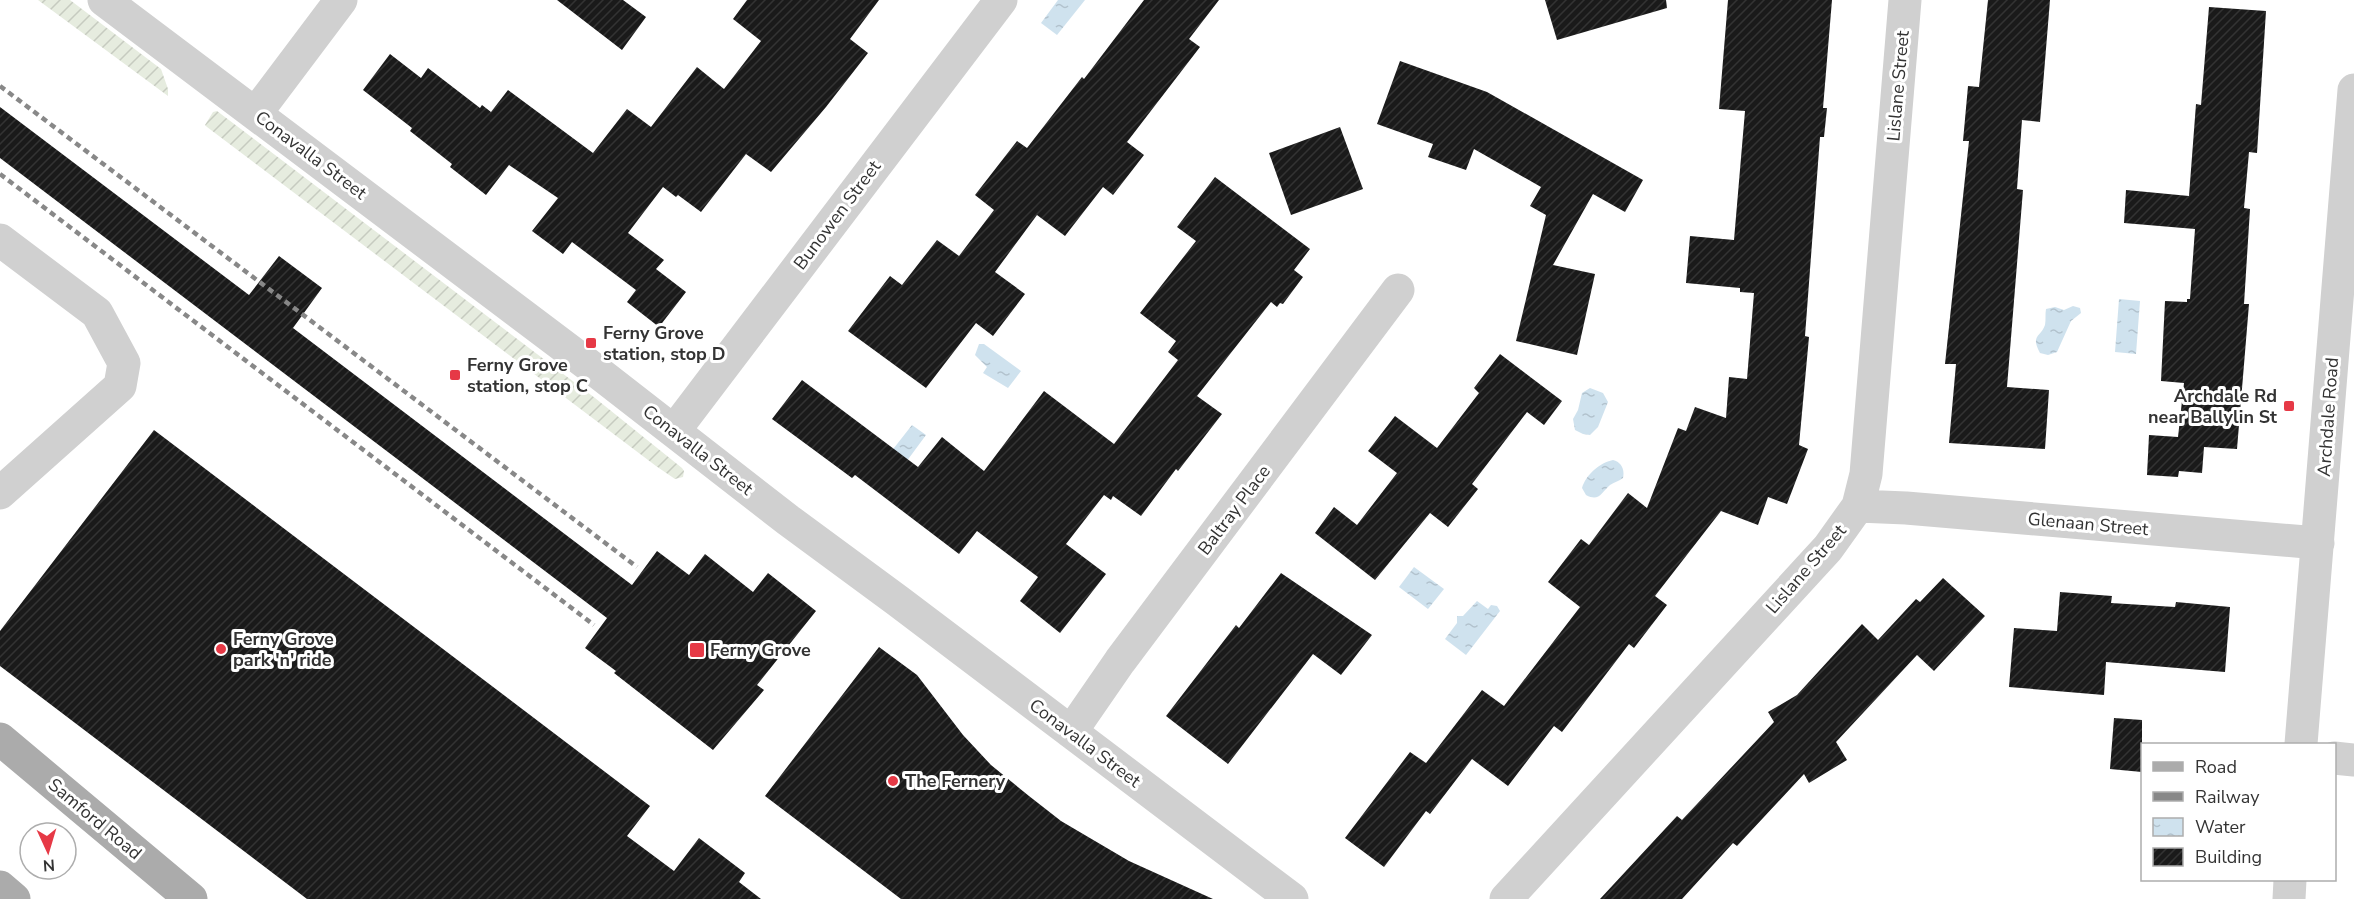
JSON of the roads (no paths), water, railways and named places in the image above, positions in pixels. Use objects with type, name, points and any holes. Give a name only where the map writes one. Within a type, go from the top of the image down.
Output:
[{"type":"main road","name":"Samford Road","points":[[0,738],[191,899]]},
{"type":"main road","points":[[0,888],[14,899]]},
{"type":"street","name":"Conavalla Street","points":[[104,0],[256,113],[788,520],[1292,899]]},
{"type":"street","points":[[256,113],[341,0]]},
{"type":"street","name":"Bunowen Street","points":[[674,431],[1001,0]]},
{"type":"street","name":"Lislane Street","points":[[1506,899],[1828,548],[1858,506],[1866,474],[1905,0]]},
{"type":"street","name":"Archdale Road","points":[[2301,743],[2318,543],[2347,255],[2354,90]]},
{"type":"street","points":[[0,240],[97,313],[124,363],[120,386],[0,493]]},
{"type":"street","name":"Baltray Place","points":[[1071,732],[1120,661],[1398,290]]},
{"type":"street","name":"Glenaan Street","points":[[1858,506],[1906,508],[2318,543]]},
{"type":"street","points":[[2336,758],[2354,760]]},
{"type":"street","points":[[2289,899],[2290,881]]},
{"type":"water","points":[[1058,0],[1085,0],[1057,35],[1041,23]]},
{"type":"water","points":[[2119,299],[2140,301],[2136,354],[2115,352]]},
{"type":"water","points":[[2073,306],[2080,308],[2081,313],[2071,321],[2057,352],[2048,355],[2040,353],[2036,339],[2045,325],[2046,309],[2055,307],[2064,310]]},
{"type":"water","points":[[979,344],[984,344],[1021,371],[1008,388],[983,373],[987,367],[975,355]]},
{"type":"water","points":[[1590,388],[1603,393],[1608,402],[1598,427],[1590,435],[1575,430],[1573,419],[1582,393]]},
{"type":"water","points":[[912,425],[926,435],[898,473],[883,462]]},
{"type":"water","points":[[1613,460],[1622,466],[1623,478],[1610,485],[1597,497],[1586,495],[1582,488],[1590,474],[1598,467]]},
{"type":"water","points":[[1414,567],[1444,589],[1428,609],[1399,587]]},
{"type":"water","points":[[1477,601],[1488,609],[1491,605],[1497,606],[1500,611],[1466,655],[1445,639],[1457,623],[1457,616],[1463,616]]},
{"type":"railway","points":[[0,86],[637,567]]},
{"type":"railway","points":[[0,174],[594,625]]},
{"type":"place","name":"Ferny Grove station, stop D","points":[[591,343]]},
{"type":"place","name":"Ferny Grove station, stop C","points":[[455,375]]},
{"type":"place","name":"Archdale Rd near Ballylin St","points":[[2289,406]]},
{"type":"place","name":"Ferny Grove park 'n' ride","points":[[221,649]]},
{"type":"place","name":"Ferny Grove","points":[[697,650]]},
{"type":"place","name":"The Fernery","points":[[893,781]]}]
